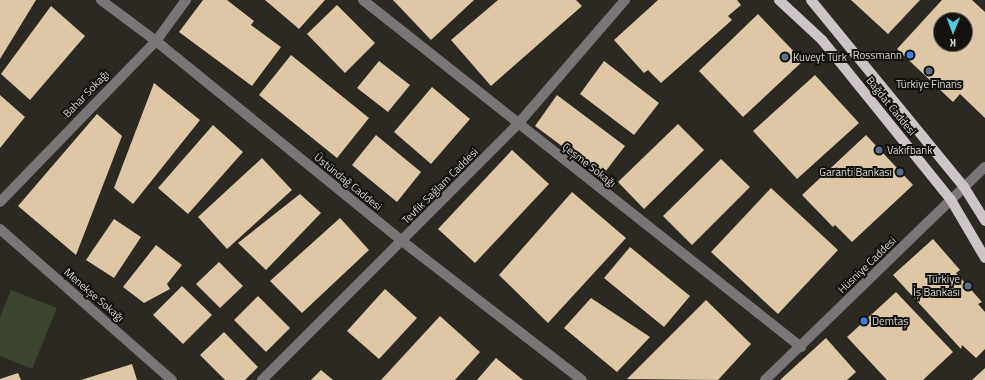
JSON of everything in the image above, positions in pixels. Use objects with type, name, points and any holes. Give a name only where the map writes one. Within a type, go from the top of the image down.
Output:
[{"type":"main road","name":"Bağdat Caddesi","points":[[779,0],[822,40],[951,200],[985,258]]},
{"type":"main road","name":"Bağdat Caddesi","points":[[810,0],[964,188],[985,221]]},
{"type":"street","name":"Üstündağ Caddesi","points":[[101,0],[156,41],[402,241],[582,380]]},
{"type":"street","name":"Bahar Sokağı","points":[[0,202],[156,41],[186,0]]},
{"type":"street","name":"Çeşme Sokağı","points":[[363,0],[801,347]]},
{"type":"street","name":"Tevfik Sağlam Caddesi","points":[[262,380],[518,124],[626,0]]},
{"type":"street","name":"Hüsniye Caddesi","points":[[766,380],[985,167]]},
{"type":"street","name":"Menekşe Sokağı","points":[[0,229],[172,380]]},
{"type":"green space","points":[[11,290],[57,308],[32,369],[0,356],[0,317]]},
{"type":"building","points":[[0,0],[36,0],[0,59]]},
{"type":"building","points":[[203,0],[227,0],[254,21],[251,25],[281,47],[252,86],[179,32]]},
{"type":"building","points":[[265,0],[325,0],[299,29]]},
{"type":"building","points":[[393,0],[474,0],[431,40]]},
{"type":"building","points":[[498,0],[576,0],[582,6],[491,86],[451,40]]},
{"type":"building","points":[[658,0],[737,0],[741,5],[728,16],[732,20],[661,83],[648,70],[644,73],[614,40]]},
{"type":"building","points":[[851,0],[920,0],[888,34]]},
{"type":"building","points":[[942,0],[972,0],[985,12],[985,118],[960,94],[953,102],[897,49]]},
{"type":"building","points":[[337,5],[375,43],[345,73],[307,34]]},
{"type":"building","points":[[51,6],[85,36],[30,100],[1,74]]},
{"type":"building","points":[[758,14],[803,61],[743,117],[699,71]]},
{"type":"building","points":[[291,55],[369,118],[337,158],[259,95]]},
{"type":"building","points":[[379,61],[410,85],[388,112],[357,88]]},
{"type":"building","points":[[604,61],[659,103],[634,135],[580,94]]},
{"type":"building","points":[[815,75],[859,123],[797,179],[753,131]]},
{"type":"building","points":[[154,83],[200,120],[133,204],[114,188]]},
{"type":"building","points":[[432,87],[470,119],[431,164],[394,132]]},
{"type":"building","points":[[0,95],[25,117],[0,148]]},
{"type":"building","points":[[557,95],[625,146],[602,176],[535,126]]},
{"type":"building","points":[[97,114],[122,136],[76,255],[18,206]]},
{"type":"building","points":[[678,124],[704,150],[644,209],[618,182]]},
{"type":"building","points":[[213,125],[243,152],[188,214],[158,188]]},
{"type":"building","points":[[376,135],[421,172],[397,202],[352,165]]},
{"type":"building","points":[[866,135],[913,185],[852,242],[835,225],[833,227],[802,195]]},
{"type":"building","points":[[512,150],[549,184],[475,263],[438,229]]},
{"type":"building","points":[[262,158],[292,190],[227,249],[198,217]]},
{"type":"building","points":[[721,159],[750,187],[692,245],[663,216]]},
{"type":"building","points":[[771,188],[838,250],[778,314],[711,252]]},
{"type":"building","points":[[572,192],[626,238],[548,323],[499,275]]},
{"type":"building","points":[[300,194],[321,213],[266,270],[238,243]]},
{"type":"building","points":[[340,218],[369,250],[302,313],[270,281]]},
{"type":"building","points":[[114,219],[141,237],[114,278],[86,260]]},
{"type":"building","points":[[933,239],[960,270],[956,273],[982,302],[978,304],[985,312],[985,349],[976,358],[962,345],[961,349],[893,275]]},
{"type":"building","points":[[156,245],[182,265],[167,284],[170,289],[144,303],[123,287]]},
{"type":"building","points":[[630,247],[690,296],[664,327],[604,278]]},
{"type":"building","points":[[219,262],[243,286],[220,308],[196,284]]},
{"type":"building","points":[[182,286],[212,315],[183,344],[153,315]]},
{"type":"building","points":[[385,289],[417,318],[379,359],[347,331]]},
{"type":"building","points":[[896,292],[953,352],[923,380],[887,380],[847,337]]},
{"type":"building","points":[[258,296],[290,328],[266,352],[234,320]]},
{"type":"building","points":[[591,298],[650,337],[617,372],[564,328]]},
{"type":"building","points":[[706,300],[751,344],[718,380],[627,379]]},
{"type":"building","points":[[440,316],[480,352],[455,380],[381,380]]},
{"type":"building","points":[[224,332],[258,367],[245,380],[225,380],[200,355]]},
{"type":"building","points":[[826,338],[856,372],[847,380],[780,380]]},
{"type":"building","points":[[496,358],[523,380],[477,380]]},
{"type":"building","points":[[132,364],[137,380],[81,380]]},
{"type":"building","points":[[985,368],[985,380],[972,380]]},
{"type":"building","points":[[321,370],[333,380],[311,380]]},
{"type":"building","points":[[18,373],[21,380],[0,380],[0,379]]},
{"type":"place","name":"Rossmann","points":[[910,55]]},
{"type":"place","name":"Kuveyt Türk","points":[[785,57]]},
{"type":"place","name":"Türkiye Finans","points":[[929,71]]},
{"type":"place","name":"Vakıfbank","points":[[879,150]]},
{"type":"place","name":"Garanti Bankası","points":[[900,172]]},
{"type":"place","name":"Türkiye İş Bankası","points":[[968,286]]},
{"type":"place","name":"Demtaş","points":[[864,321]]}]
